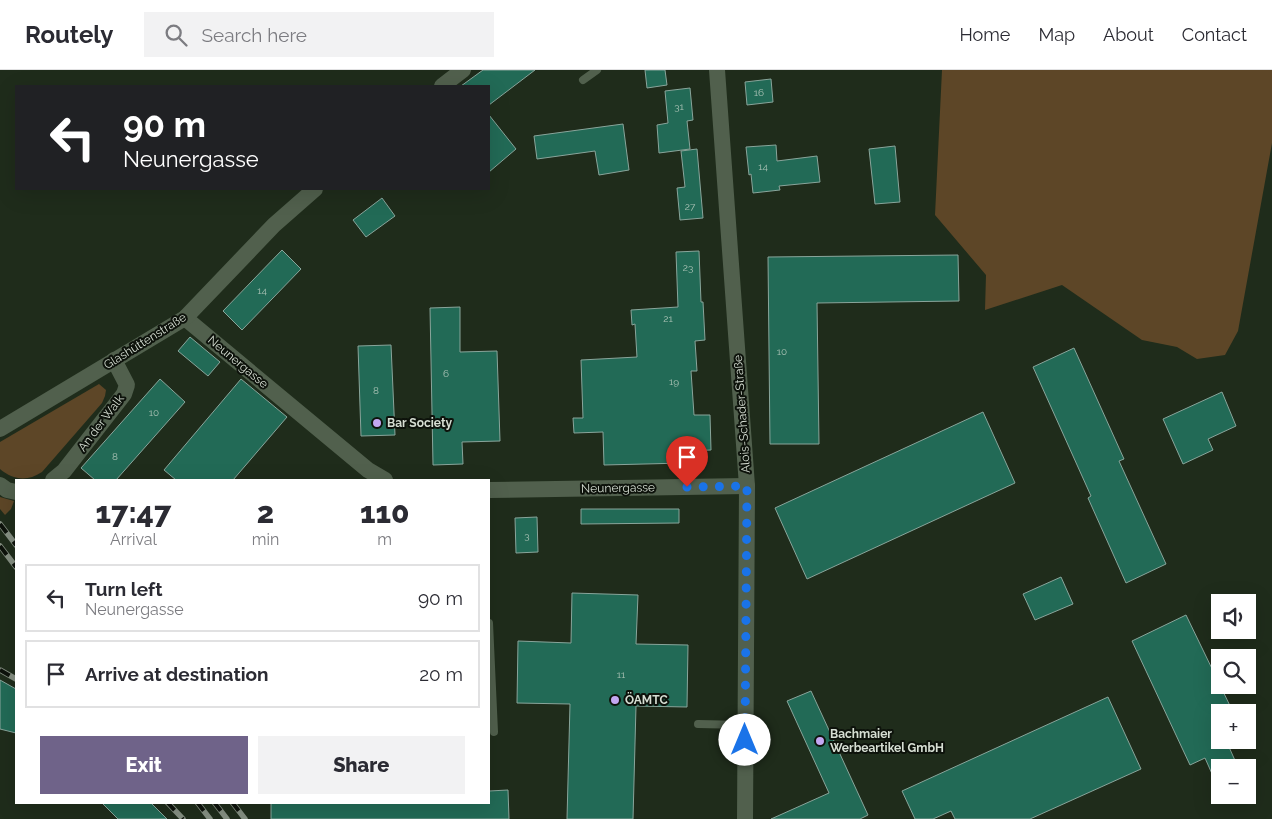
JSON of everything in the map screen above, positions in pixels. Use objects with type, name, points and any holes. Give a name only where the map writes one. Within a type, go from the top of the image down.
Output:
[{"type":"street","points":[[443,85],[463,70]]},
{"type":"street","name":"Alois-Schader-Straße","points":[[717,70],[747,486],[745,819]]},
{"type":"street","name":"Glashüttenstraße","points":[[0,429],[185,318],[274,225],[314,190]]},
{"type":"street","name":"Neunergasse","points":[[185,318],[368,470],[383,479]]},
{"type":"street","name":"An der Walk","points":[[54,479],[64,471],[124,394],[127,385],[114,360]]},
{"type":"street","points":[[0,485],[7,490],[15,492]]},
{"type":"street","name":"Neunergasse","points":[[490,490],[747,486]]},
{"type":"lane","points":[[583,80],[597,70]]},
{"type":"lane","points":[[490,645],[494,732]]},
{"type":"lane","points":[[698,724],[745,726]]},
{"type":"shaded area","points":[[942,70],[1272,70],[1272,143],[1238,331],[1225,355],[1197,359],[1177,347],[1142,340],[1062,285],[985,310],[986,275],[935,215]]},
{"type":"shaded area","points":[[99,384],[106,390],[102,403],[42,472],[31,477],[20,478],[10,476],[0,469],[0,442]]},
{"type":"shaded area","points":[[0,497],[14,501],[11,509],[5,515],[0,509]]},
{"type":"building","points":[[483,70],[535,70],[490,104],[490,85],[462,85]]},
{"type":"building","points":[[645,70],[665,70],[667,85],[647,88]]},
{"type":"building","points":[[771,79],[773,102],[747,105],[745,82]]},
{"type":"building","points":[[690,88],[693,120],[687,121],[690,149],[659,153],[657,125],[668,123],[665,91]]},
{"type":"building","points":[[490,116],[516,149],[490,171]]},
{"type":"building","points":[[623,124],[629,170],[599,175],[595,151],[537,159],[534,136]]},
{"type":"building","points":[[776,145],[777,161],[817,156],[820,182],[779,186],[780,190],[753,193],[746,147]]},
{"type":"building","points":[[895,146],[900,202],[875,204],[869,149]]},
{"type":"building","points":[[697,149],[703,218],[680,220],[677,188],[685,187],[681,151]]},
{"type":"building","points":[[382,198],[395,216],[366,237],[353,220]]},
{"type":"building","points":[[282,250],[301,269],[242,330],[223,311]]},
{"type":"building","points":[[699,251],[705,340],[695,341],[697,371],[691,371],[694,415],[710,415],[711,450],[685,451],[685,463],[604,465],[603,432],[574,433],[573,418],[583,418],[581,360],[637,357],[635,324],[632,325],[631,310],[678,307],[676,252]]},
{"type":"building","points":[[958,255],[959,301],[817,303],[819,444],[770,444],[768,257]]},
{"type":"building","points":[[460,307],[460,352],[497,351],[500,441],[462,442],[463,464],[433,465],[430,308]]},
{"type":"building","points":[[190,337],[220,362],[208,376],[178,351]]},
{"type":"building","points":[[391,345],[395,435],[361,436],[358,346]]},
{"type":"building","points":[[1074,348],[1124,459],[1119,461],[1166,564],[1126,583],[1088,498],[1091,496],[1033,367]]},
{"type":"building","points":[[160,379],[185,402],[117,479],[94,479],[81,468]]},
{"type":"building","points":[[241,379],[287,417],[234,479],[175,479],[164,470]]},
{"type":"building","points":[[1222,392],[1236,426],[1208,439],[1213,450],[1183,464],[1163,419]]},
{"type":"building","points":[[983,412],[1015,483],[807,579],[775,508]]},
{"type":"building","points":[[581,509],[679,509],[679,523],[581,524]]},
{"type":"building","points":[[537,517],[538,552],[516,553],[515,518]]},
{"type":"building","points":[[1061,577],[1073,604],[1035,620],[1023,594]]},
{"type":"building","points":[[572,593],[638,595],[636,644],[688,645],[687,707],[636,706],[633,819],[567,819],[570,704],[517,703],[518,641],[571,643]]},
{"type":"building","points":[[1186,615],[1211,667],[1211,694],[1224,694],[1229,704],[1211,704],[1211,749],[1230,749],[1234,759],[1211,759],[1211,772],[1205,758],[1190,765],[1132,641]]},
{"type":"building","points":[[0,680],[15,688],[15,733],[0,729]]},
{"type":"building","name":"Bachmaier Werbeartikel GmbH","points":[[811,691],[868,815],[860,819],[771,819],[829,793],[787,701]]},
{"type":"building","points":[[1108,697],[1141,769],[1030,819],[955,819],[951,811],[933,819],[915,819],[902,791]]},
{"type":"building","points":[[508,790],[509,819],[271,819],[271,804],[490,804],[490,791]]},
{"type":"building","points":[[103,804],[152,804],[167,819],[118,819]]},
{"type":"railway","points":[[0,524],[15,544]]},
{"type":"railway","points":[[0,546],[15,566]]},
{"type":"railway","points":[[0,670],[15,678]]},
{"type":"railway","points":[[169,804],[183,819]]},
{"type":"railway","points":[[199,804],[210,819]]},
{"type":"railway","points":[[216,804],[227,819]]},
{"type":"railway","points":[[234,804],[245,819]]},
{"type":"place","name":"Bar Society","points":[[377,423]]},
{"type":"place","name":"ÖAMTC","points":[[615,700]]},
{"type":"place","name":"Bachmaier Werbeartikel GmbH","points":[[820,741]]},
{"type":"route","points":[[687,487],[747,486],[745,740]]}]
